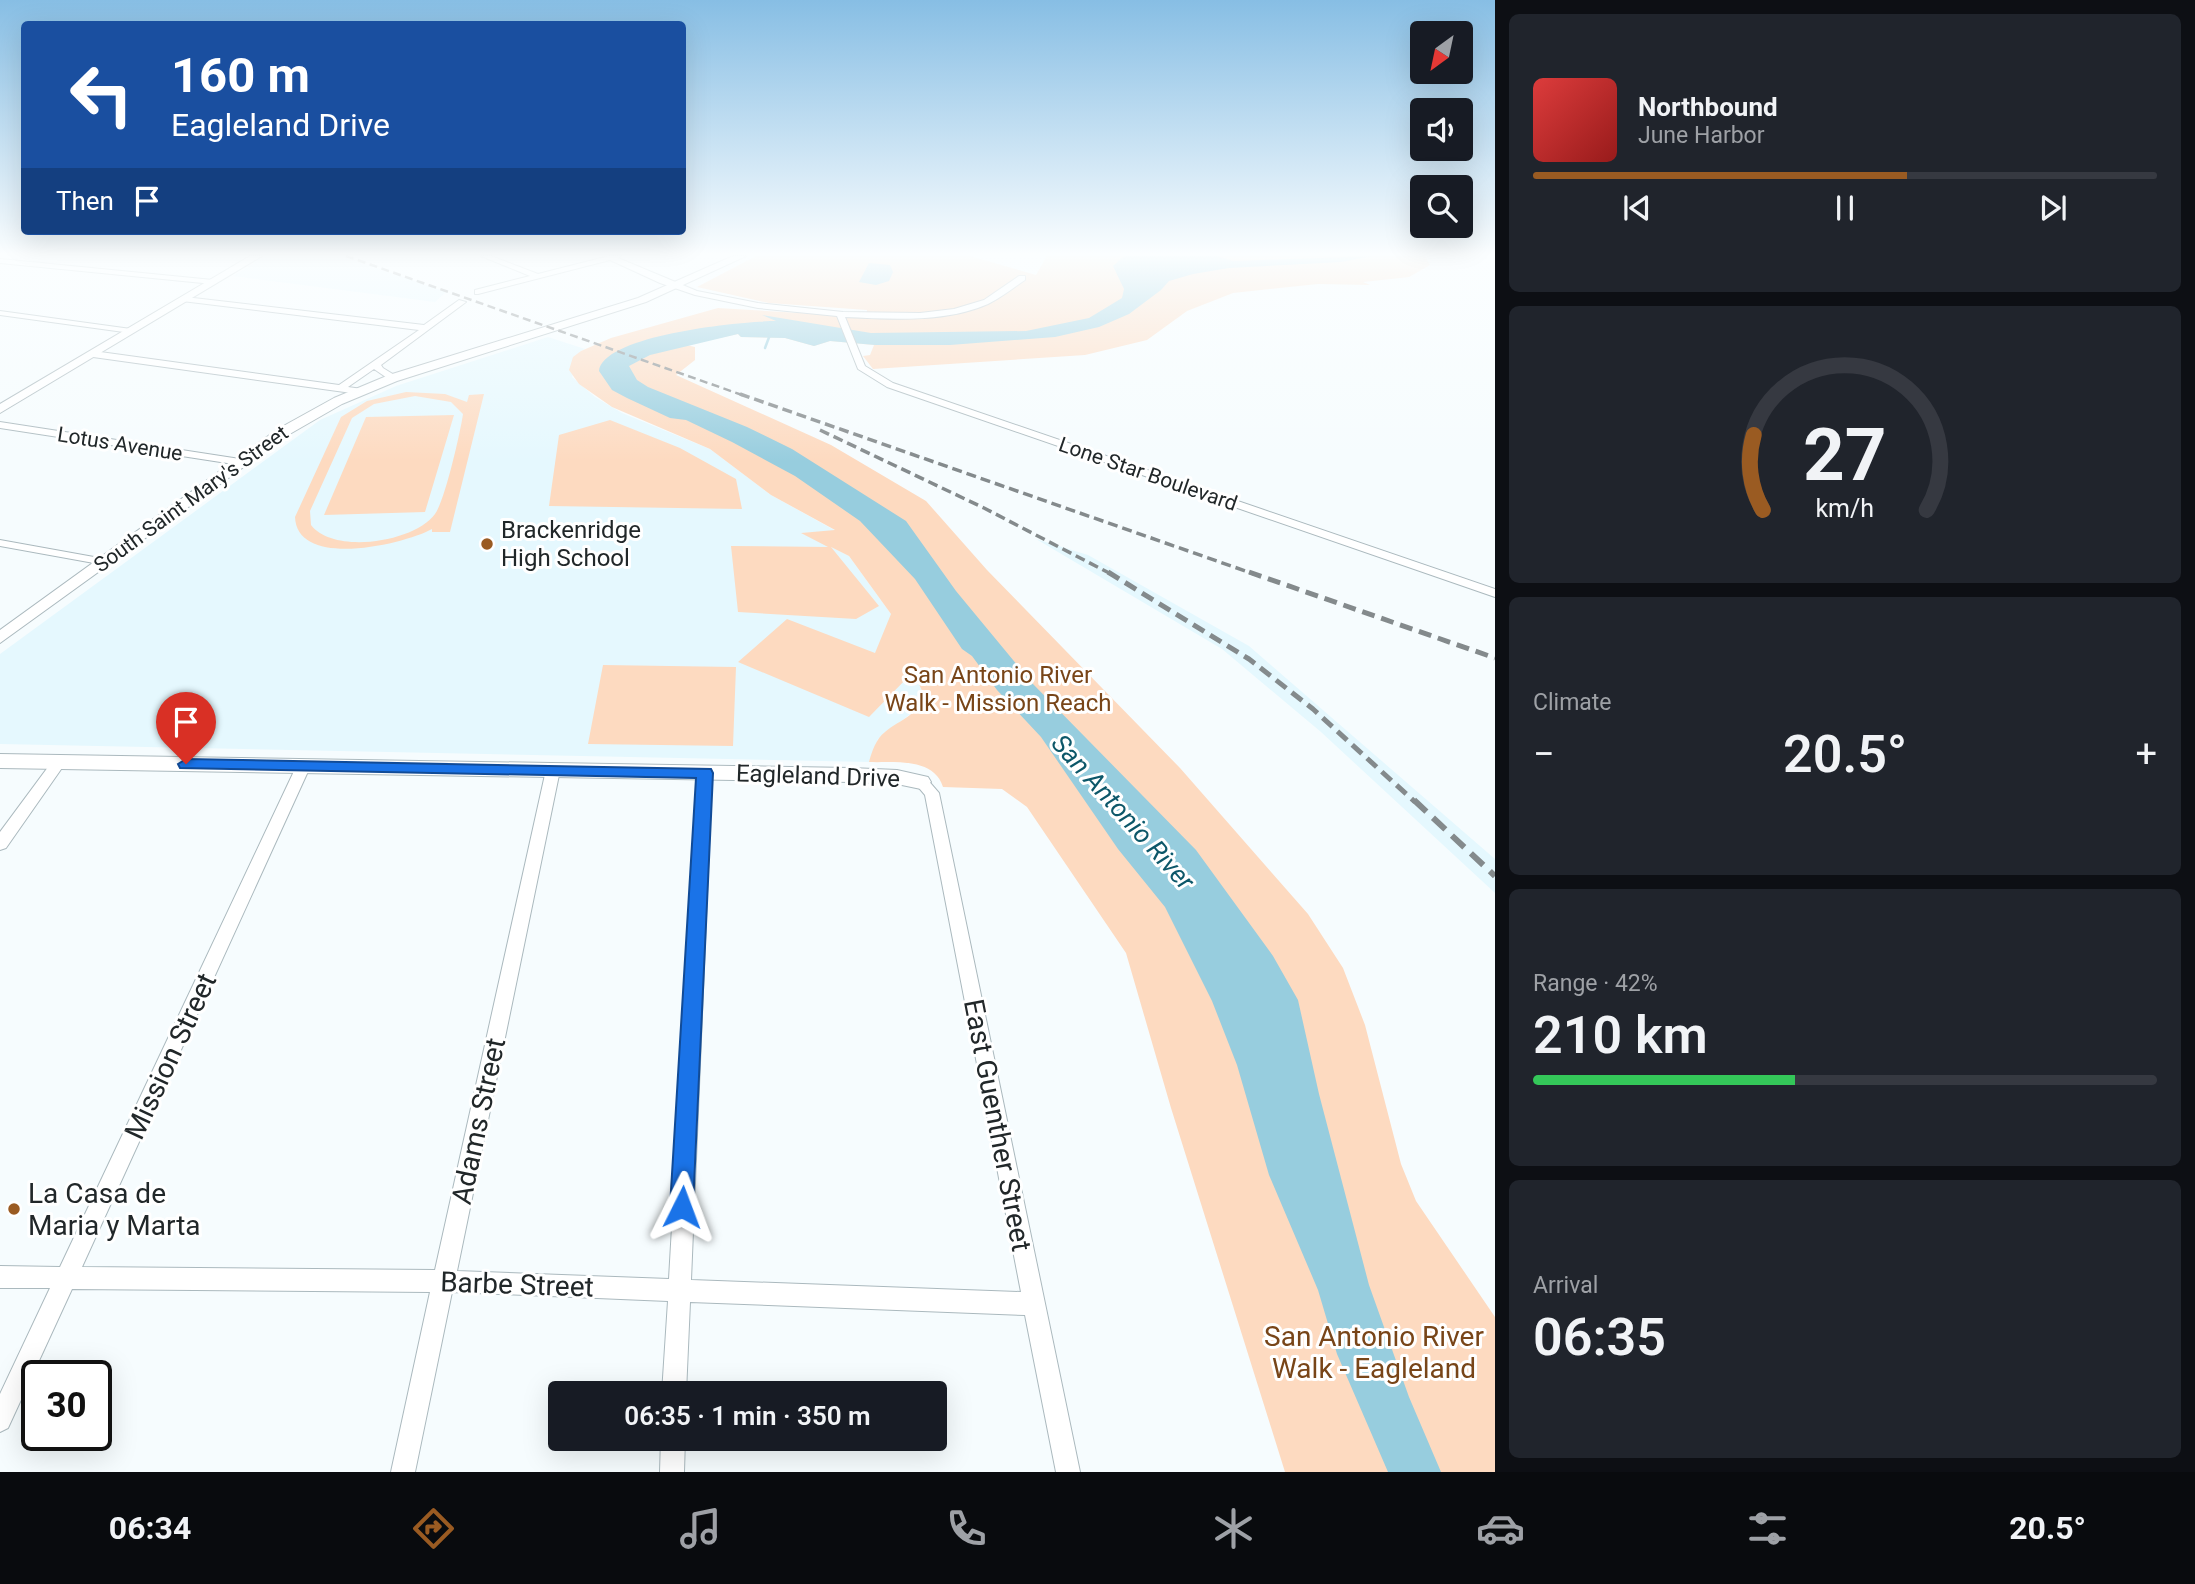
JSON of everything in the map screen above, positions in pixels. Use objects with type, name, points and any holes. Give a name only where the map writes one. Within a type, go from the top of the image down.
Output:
[{"type":"main road","points":[[0,409],[142,325]]},
{"type":"main road","name":"South Saint Mary's Street","points":[[0,638],[306,417],[393,378],[558,325]]},
{"type":"main road","name":"Eagleland Drive","points":[[0,761],[874,776],[921,782]]},
{"type":"street","points":[[85,325],[131,331]]},
{"type":"street","points":[[399,325],[426,328]]},
{"type":"street","points":[[342,387],[431,325]]},
{"type":"street","name":"Lone Star Boulevard","points":[[844,325],[861,367],[904,391],[1495,593]]},
{"type":"street","points":[[93,354],[359,391]]},
{"type":"street","points":[[376,364],[379,370],[393,378]]},
{"type":"street","name":"Lotus Avenue","points":[[0,425],[240,463]]},
{"type":"street","points":[[0,543],[105,562]]},
{"type":"street","points":[[0,844],[59,762]]},
{"type":"street","name":"Mission Street","points":[[0,1420],[68,1279],[303,767]]},
{"type":"street","name":"Adams Street","points":[[403,1472],[553,770]]},
{"type":"street","points":[[674,1381],[705,773]]},
{"type":"street","name":"East Guenther Street","points":[[921,782],[932,793],[1068,1472]]},
{"type":"street","name":"Barbe Street","points":[[0,1276],[68,1279],[444,1281],[1034,1304]]},
{"type":"street","points":[[671,1472],[672,1451]]},
{"type":"shaded area","name":"Brackenridge High School","points":[[548,337],[585,349],[581,351],[572,377],[595,397],[622,413],[710,449],[771,495],[836,531],[803,533],[849,556],[891,614],[908,676],[919,684],[922,691],[913,712],[878,739],[869,762],[0,744],[0,654],[320,420],[396,386]]},
{"type":"shaded area","points":[[1036,539],[1088,555],[1249,646],[1495,859],[1495,893],[1321,732],[1222,649]]},
{"type":"green space","name":"San Antonio River Walk - Eagleland","points":[[658,325],[1168,325],[1147,340],[1085,355],[873,369],[863,356],[870,355],[874,345],[830,341],[814,346],[785,338],[741,337],[738,334],[686,345],[695,347],[695,360],[676,375],[831,445],[926,501],[987,570],[1180,768],[1308,914],[1343,968],[1365,1025],[1401,1164],[1416,1201],[1495,1317],[1495,1472],[1285,1472],[1171,1108],[1126,953],[1027,807],[1002,789],[943,787],[938,777],[922,766],[901,762],[869,762],[882,735],[915,711],[919,705],[922,691],[919,684],[908,677],[869,717],[738,662],[787,619],[875,653],[891,614],[849,556],[831,547],[879,606],[856,619],[738,612],[731,546],[828,547],[801,533],[835,530],[771,495],[710,449],[612,407],[579,384],[569,370],[573,357],[611,338]]},
{"type":"green space","points":[[406,392],[445,394],[467,402],[469,395],[484,394],[450,532],[432,532],[432,529],[399,541],[354,548],[332,548],[313,543],[300,533],[295,517],[341,417],[367,401]],"holes":[[[415,396],[451,402],[463,414],[459,436],[439,507],[425,524],[393,538],[355,542],[337,540],[322,534],[311,525],[310,511],[352,418],[374,404]]]},
{"type":"green space","points":[[454,415],[425,512],[324,515],[366,417]]},
{"type":"green space","points":[[610,420],[680,448],[736,479],[742,509],[549,506],[559,435]]},
{"type":"green space","points":[[603,665],[736,667],[733,746],[588,744]]},
{"type":"water","name":"San Antonio River","points":[[730,325],[821,325],[871,333],[1026,331],[1057,325],[1104,325],[1055,337],[950,345],[875,345],[830,341],[814,346],[785,338],[741,337],[738,334],[650,355],[629,366],[637,380],[648,387],[747,427],[792,449],[906,521],[956,591],[1032,683],[1196,850],[1273,956],[1298,1000],[1319,1094],[1369,1285],[1409,1397],[1441,1472],[1388,1472],[1337,1354],[1318,1290],[1269,1175],[1237,1065],[1212,1001],[1165,907],[1118,849],[1041,737],[997,690],[972,656],[962,649],[915,579],[860,521],[795,476],[732,442],[686,420],[670,418],[612,390],[599,371],[607,358],[624,348],[649,339]]},
{"type":"waterway","points":[[765,348],[771,332]]},
{"type":"railway","points":[[542,325],[745,396]]},
{"type":"railway","points":[[740,394],[1254,574]]},
{"type":"railway","points":[[820,430],[984,508],[1111,574]]},
{"type":"railway","points":[[1108,572],[1249,659],[1313,709],[1415,802]]},
{"type":"railway","points":[[1249,572],[1495,658]]},
{"type":"railway","points":[[1414,800],[1495,876]]},
{"type":"place","name":"Brackenridge High School","points":[[487,544]]},
{"type":"place","name":"La Casa de Maria y Marta","points":[[14,1209]]},
{"type":"route","points":[[186,764],[705,773],[682,1207]]},
{"type":"park label","name":"San Antonio River Walk - Mission Reach","points":[[998,689]]}]
